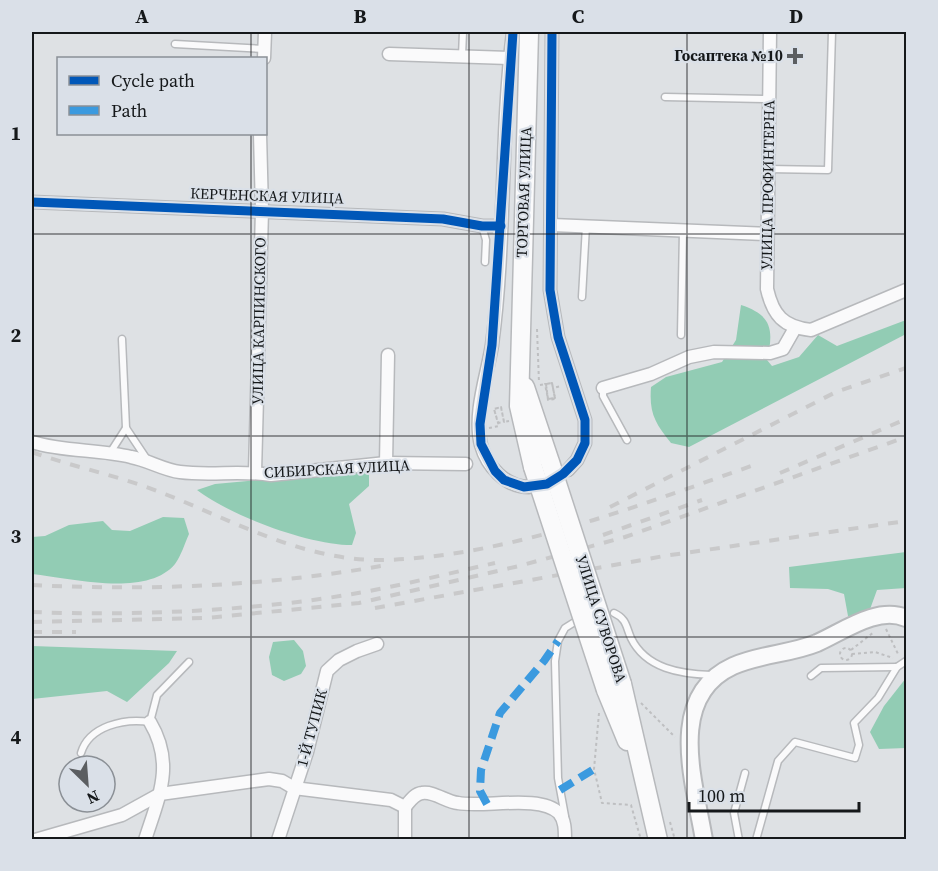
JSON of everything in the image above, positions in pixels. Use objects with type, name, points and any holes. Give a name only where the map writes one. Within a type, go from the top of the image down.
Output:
[{"type":"main road","name":"ТОРГОВАЯ УЛИЦА","points":[[529,32],[519,406],[542,465]]},
{"type":"main road","name":"УЛИЦА СУВОРОВА","points":[[542,465],[643,779],[651,836]]},
{"type":"street","points":[[264,54],[265,32]]},
{"type":"street","points":[[513,32],[509,58],[501,226],[492,345],[480,424],[481,444],[495,471],[504,480],[529,487]]},
{"type":"street","points":[[552,32],[550,290],[553,313],[585,420],[585,443],[577,460],[568,470]]},
{"type":"street","name":"УЛИЦА ПРОФИНТЕРНА","points":[[770,32],[767,289],[771,305],[780,318],[795,328]]},
{"type":"street","points":[[389,54],[509,58]]},
{"type":"street","name":"УЛИЦА КАРПИНСКОГО","points":[[255,472],[262,210],[260,135]]},
{"type":"street","name":"КЕРЧЕНСКАЯ УЛИЦА","points":[[32,202],[443,219],[482,226],[501,226]]},
{"type":"street","points":[[552,225],[767,234]]},
{"type":"street","points":[[603,388],[651,374],[689,357],[746,351],[770,353],[783,349],[795,328],[811,330],[825,326],[906,290]]},
{"type":"street","points":[[386,464],[388,355]]},
{"type":"street","name":"СИБИРСКАЯ УЛИЦА","points":[[32,442],[51,448],[110,454],[148,461],[177,472],[209,474],[255,472],[285,474],[386,464],[466,464]]},
{"type":"street","points":[[704,840],[689,750],[691,719],[704,690],[718,675],[733,666],[815,644],[890,614],[906,618]]},
{"type":"street","name":"1-Й ТУПИК","points":[[278,840],[307,752],[327,671],[339,660],[377,644]]},
{"type":"street","points":[[145,840],[160,794],[164,761],[158,734],[150,722]]},
{"type":"street","points":[[35,840],[122,815],[160,794],[270,779],[282,781],[294,788],[391,800],[405,807]]},
{"type":"street","points":[[405,840],[405,807],[414,796],[429,792],[459,804],[537,804],[552,808],[559,813],[565,833]]},
{"type":"lane","points":[[462,57],[463,32]]},
{"type":"lane","points":[[768,168],[828,171],[832,32]]},
{"type":"lane","points":[[175,44],[264,54]]},
{"type":"lane","points":[[665,97],[769,99]]},
{"type":"lane","points":[[482,226],[486,240],[485,262]]},
{"type":"lane","points":[[582,297],[586,226]]},
{"type":"lane","points":[[681,335],[682,231]]},
{"type":"lane","points":[[122,339],[126,428],[148,461]]},
{"type":"lane","points":[[603,388],[603,396],[627,440]]},
{"type":"lane","points":[[110,454],[126,428]]},
{"type":"lane","points":[[614,612],[626,621],[631,637],[640,652],[665,669],[686,674],[718,675]]},
{"type":"lane","points":[[565,833],[558,778],[555,661],[558,641],[565,628],[573,623]]},
{"type":"lane","points":[[81,753],[89,737],[102,729],[122,721],[150,722],[157,695],[189,662]]},
{"type":"lane","points":[[811,676],[821,668],[902,662]]},
{"type":"lane","points":[[756,840],[778,761],[795,742],[855,758],[859,745],[854,723],[878,698],[902,662]]},
{"type":"lane","points":[[739,840],[734,813],[745,773]]},
{"type":"path","points":[[540,385],[546,384],[548,399],[555,398],[552,383],[546,384],[547,392],[548,399],[555,398],[553,389]]},
{"type":"path","points":[[501,407],[504,422],[498,423],[494,409],[501,407]]},
{"type":"path","points":[[501,407],[504,422],[510,420]]},
{"type":"path","points":[[499,426],[494,409],[501,407]]},
{"type":"path","points":[[880,617],[870,638],[851,652],[875,652],[902,662]]},
{"type":"path","points":[[880,617],[902,662]]},
{"type":"path","points":[[637,698],[689,750]]},
{"type":"path","points":[[600,709],[594,769],[602,803],[631,804],[641,840]]},
{"type":"path","points":[[646,840],[651,836]]},
{"type":"green space","points":[[741,305],[765,319],[770,332],[767,360],[772,366],[799,357],[818,335],[837,346],[906,320],[906,334],[689,447],[671,443],[654,417],[651,387],[666,377],[722,362],[736,340]]},
{"type":"green space","points":[[359,471],[369,475],[369,486],[349,504],[356,533],[352,545],[314,540],[271,527],[230,510],[197,490],[215,484]]},
{"type":"green space","points":[[163,517],[184,518],[189,534],[175,564],[162,574],[146,580],[107,583],[32,574],[32,537],[45,536],[69,525],[103,521],[112,530],[130,531]]},
{"type":"green space","points":[[906,552],[906,588],[877,590],[869,612],[856,618],[848,616],[844,594],[828,589],[790,588],[789,567]]},
{"type":"green space","points":[[294,640],[303,651],[306,666],[301,674],[284,681],[272,675],[269,657],[273,642]]},
{"type":"green space","points":[[32,646],[177,651],[169,663],[127,702],[107,691],[32,699]]},
{"type":"green space","points":[[906,678],[906,748],[879,749],[870,732],[884,706]]},
{"type":"railway","points":[[610,507],[836,392],[906,368]]},
{"type":"railway","points":[[780,473],[906,419]]},
{"type":"railway","points":[[32,622],[207,618],[359,603],[519,566],[625,537],[906,437]]},
{"type":"railway","points":[[32,452],[142,485],[240,526],[296,546],[355,559],[385,560],[432,556],[527,539],[621,511],[757,464]]},
{"type":"railway","points":[[603,535],[702,500]]},
{"type":"railway","points":[[375,608],[664,556],[906,521]]},
{"type":"railway","points":[[32,612],[195,611],[279,604],[375,590],[495,563]]},
{"type":"railway","points":[[32,585],[77,587],[210,585],[298,578],[387,565]]},
{"type":"railway","points":[[32,632],[76,632]]},
{"type":"marked path","points":[[487,804],[480,791],[481,770],[500,713],[558,641]]},
{"type":"marked path","points":[[560,790],[594,769]]},
{"type":"cycle path","points":[[513,32],[492,345],[480,424],[481,444],[495,471],[504,480],[524,487],[547,484],[563,474],[577,460],[585,443],[585,420],[558,337],[550,290],[552,32]]},
{"type":"cycle path","points":[[32,202],[443,219],[482,226],[501,226]]},
{"type":"place","name":"Госаптека №10","points":[[795,56]]}]
